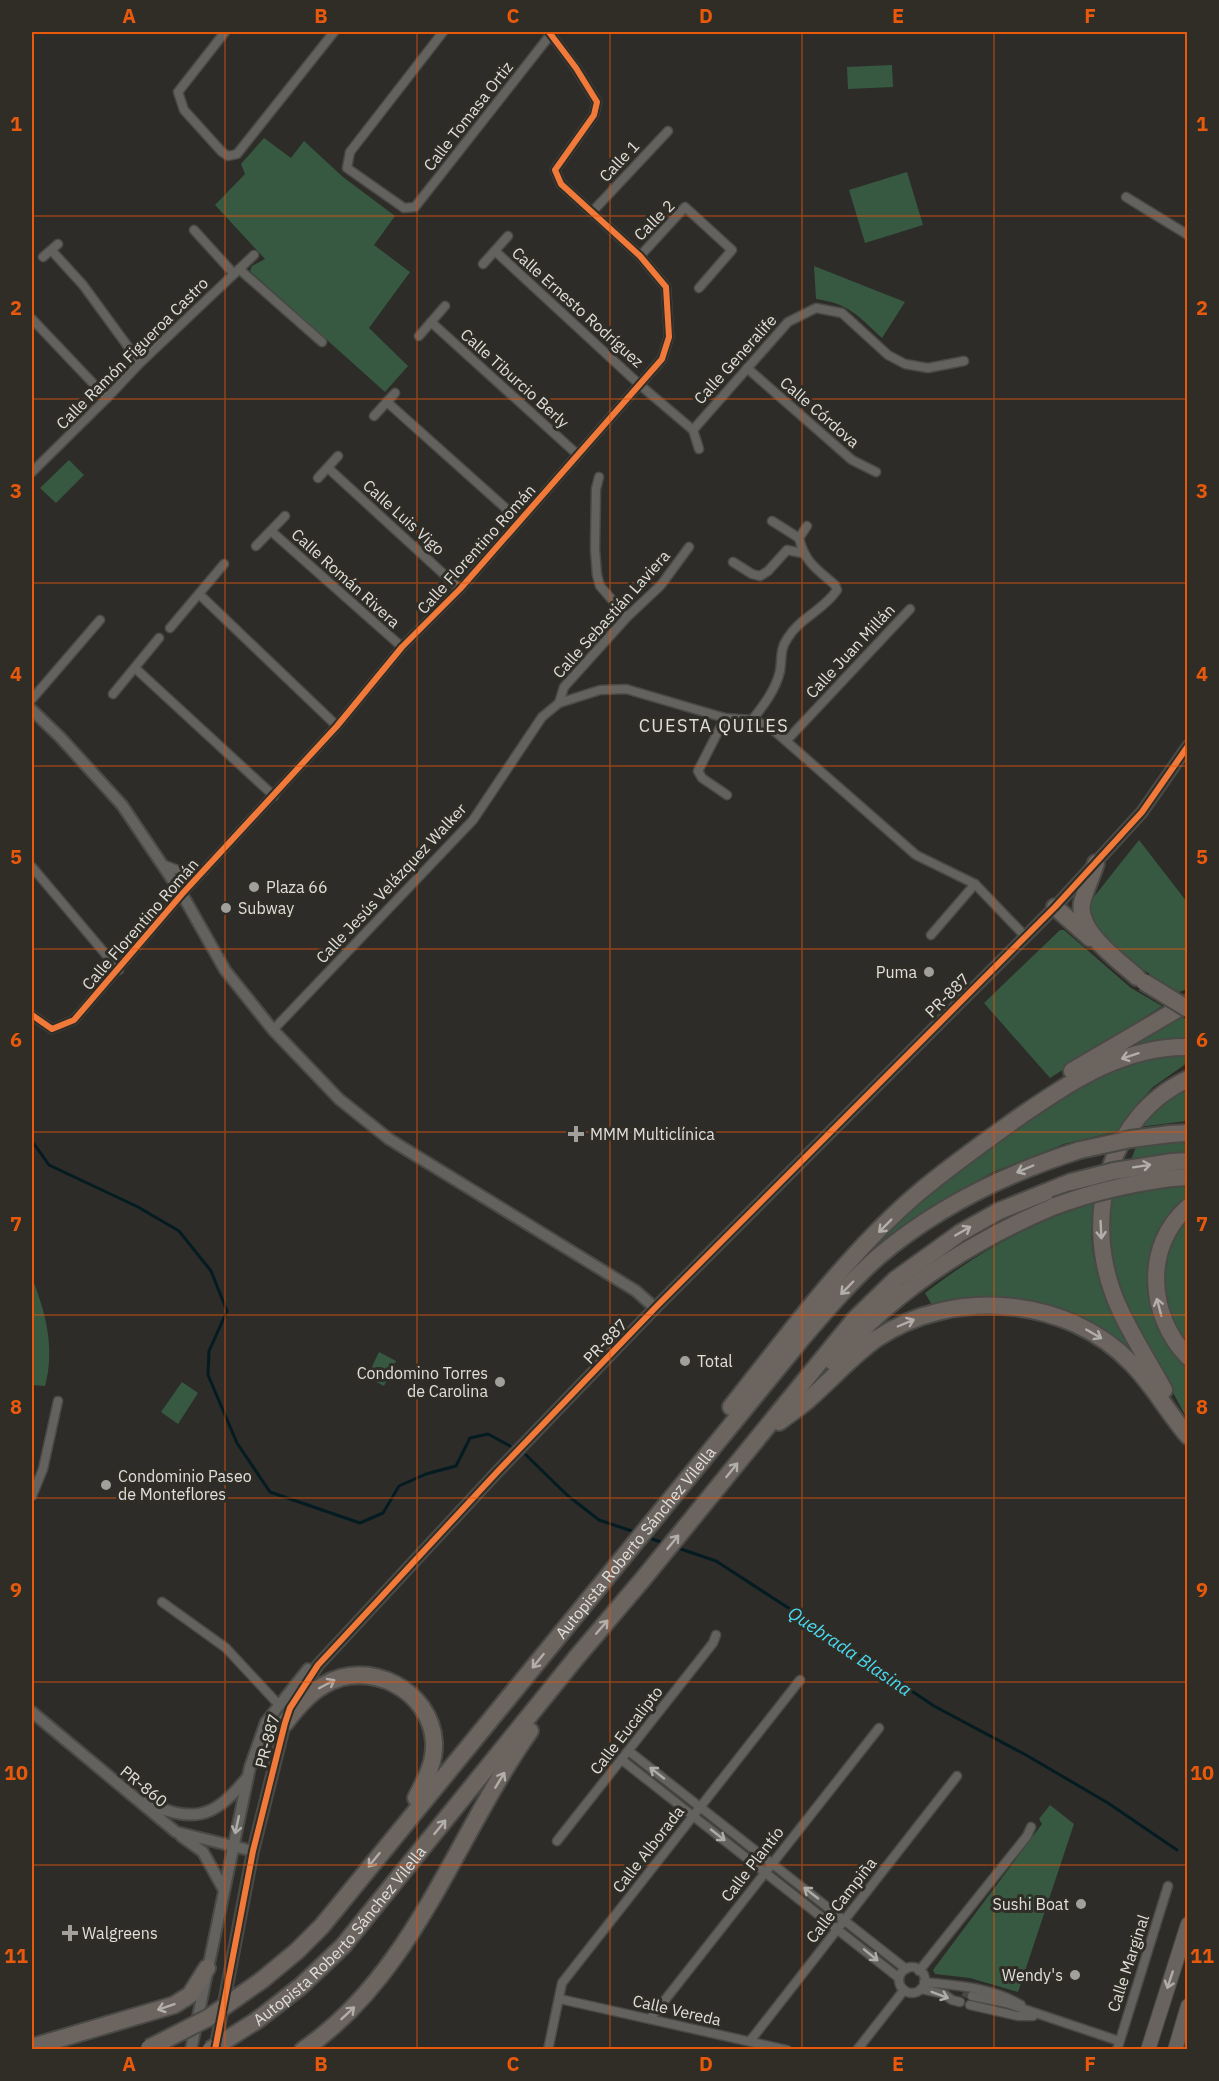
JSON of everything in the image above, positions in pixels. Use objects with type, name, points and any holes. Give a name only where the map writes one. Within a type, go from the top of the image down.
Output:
[{"type":"highway","points":[[1096,863],[1082,902],[1085,922],[1101,944],[1140,980]]},
{"type":"highway","points":[[1055,907],[1104,953],[1140,980],[1188,1009]]},
{"type":"highway","points":[[676,1492],[687,1464],[816,1300],[949,1160],[1004,1116],[1071,1071],[1188,1003]]},
{"type":"highway","points":[[916,1195],[1010,1124],[1075,1081],[1132,1055],[1153,1050],[1188,1047]]},
{"type":"highway","points":[[1188,1079],[1163,1094],[1142,1112],[1130,1127],[1114,1154],[1104,1189],[1100,1217],[1102,1251],[1109,1283],[1117,1303],[1188,1435]]},
{"type":"highway","name":"Autopista Roberto Sánchez Vilella","points":[[147,2048],[208,2018],[262,1980],[297,1951],[322,1926],[804,1336],[839,1296],[880,1256],[928,1220],[961,1200],[1028,1168],[1080,1150],[1131,1139],[1188,1133]]},
{"type":"highway","points":[[761,1435],[863,1330],[921,1281],[964,1251],[998,1231],[1055,1206],[1104,1190],[1180,1170]]},
{"type":"highway","name":"Autopista Roberto Sánchez Vilella","points":[[210,2049],[256,2021],[301,1986],[343,1946],[854,1320],[896,1279],[944,1243],[970,1227],[1032,1196],[1071,1182],[1114,1171],[1180,1170]]},
{"type":"highway","points":[[1188,1207],[1180,1214],[1164,1238],[1155,1279],[1156,1297],[1164,1323],[1170,1336],[1188,1357]]},
{"type":"highway","points":[[761,1435],[807,1401],[858,1353],[891,1330],[927,1315],[975,1306],[998,1305],[1053,1316],[1085,1329],[1104,1340],[1132,1364],[1188,1435]]},
{"type":"highway","points":[[303,2049],[328,2031],[357,2005],[388,1969],[499,1780],[550,1704],[576,1658]]},
{"type":"highway","points":[[285,1723],[302,1702],[314,1692],[324,1684],[342,1677],[372,1676],[390,1681],[408,1691],[429,1719],[434,1752],[425,1784],[404,1824]]},
{"type":"highway","points":[[32,2047],[174,2005],[190,1995],[207,1968]]},
{"type":"main road","points":[[1148,2049],[1188,1924]]},
{"type":"main road","points":[[1175,2049],[1188,2006]]},
{"type":"street","points":[[225,32],[178,92],[184,110],[228,156],[237,154],[334,32]]},
{"type":"street","name":"Calle Tomasa Ortiz","points":[[443,32],[350,152],[347,168],[404,208],[416,207],[550,33]]},
{"type":"street","name":"Calle Florentino Román","points":[[32,1015],[52,1029],[74,1020],[182,894],[338,726],[402,647],[460,589],[663,359],[669,337],[666,287],[640,256],[561,184],[555,170],[594,115],[597,102],[550,33]]},
{"type":"street","name":"Calle 1","points":[[592,212],[668,131]]},
{"type":"street","points":[[1126,197],[1188,235]]},
{"type":"street","name":"Calle 2","points":[[640,256],[686,207],[732,250],[699,288]]},
{"type":"street","points":[[194,230],[236,272],[322,342]]},
{"type":"street","points":[[483,264],[508,236]]},
{"type":"street","points":[[43,256],[55,248],[140,363]]},
{"type":"street","name":"Calle Ernesto Rodríguez","points":[[495,251],[640,385]]},
{"type":"street","name":"Calle Ramón Figueroa Castro","points":[[32,472],[140,363],[254,255]]},
{"type":"street","points":[[419,336],[445,306]]},
{"type":"street","name":"Calle Generalife","points":[[640,385],[693,430],[788,322],[816,308],[842,313],[888,355],[906,364],[928,368],[964,361]]},
{"type":"street","points":[[32,319],[107,398]]},
{"type":"street","name":"Calle Tiburcio Berly","points":[[430,322],[578,455]]},
{"type":"street","name":"Calle Córdova","points":[[747,368],[852,460],[876,472]]},
{"type":"street","points":[[374,416],[395,393]]},
{"type":"street","points":[[387,402],[520,521]]},
{"type":"street","points":[[693,430],[699,449]]},
{"type":"street","points":[[318,478],[338,456]]},
{"type":"street","name":"Calle Luis Vigo","points":[[328,468],[460,589]]},
{"type":"street","points":[[599,477],[596,489],[596,569],[600,586],[627,617]]},
{"type":"street","points":[[256,546],[285,516]]},
{"type":"street","points":[[752,720],[775,685],[786,640],[837,590],[802,552],[799,538],[772,521]]},
{"type":"street","points":[[799,538],[807,526]]},
{"type":"street","name":"Calle Román Rivera","points":[[271,531],[402,647]]},
{"type":"street","name":"Calle Sebastián Laviera","points":[[559,703],[564,687],[627,617],[660,585],[689,547]]},
{"type":"street","points":[[734,562],[752,574],[760,576],[768,571],[787,550],[802,552]]},
{"type":"street","points":[[170,628],[225,564]]},
{"type":"street","points":[[200,594],[338,726]]},
{"type":"street","name":"Calle Juan Millán","points":[[787,740],[910,609]]},
{"type":"street","points":[[32,699],[100,621]]},
{"type":"street","points":[[113,694],[159,638]]},
{"type":"street","points":[[135,668],[274,796]]},
{"type":"street","name":"Calle Jesús Velázquez Walker","points":[[273,1030],[473,820],[542,717],[559,703],[600,690],[626,689],[725,718],[752,720],[770,727],[916,855],[975,884],[1026,936]]},
{"type":"street","points":[[32,710],[122,805],[182,894],[225,970],[273,1030],[339,1099],[389,1139],[636,1292],[655,1308]]},
{"type":"street","points":[[725,718],[698,771],[702,778],[727,795]]},
{"type":"street","name":"PR-887","points":[[215,2049],[253,1851],[285,1723],[290,1708],[318,1665],[499,1470],[655,1308],[1055,907],[1142,812],[1188,746]]},
{"type":"street","points":[[161,863],[188,874],[204,871]]},
{"type":"street","points":[[32,867],[119,970]]},
{"type":"street","points":[[931,934],[975,884]]},
{"type":"street","points":[[32,1496],[43,1469],[58,1401]]},
{"type":"street","points":[[162,1602],[226,1648],[279,1705]]},
{"type":"street","name":"Calle Eucalipto","points":[[557,1841],[630,1752],[716,1635]]},
{"type":"street","name":"PR-887","points":[[191,2049],[248,1776],[266,1722],[307,1670],[332,1650]]},
{"type":"street","name":"Calle Alborada","points":[[548,2049],[562,1983],[800,1680]]},
{"type":"street","name":"PR-860","points":[[32,1712],[176,1832],[253,1851]]},
{"type":"street","name":"Calle Plantío","points":[[650,2019],[879,1728]]},
{"type":"street","points":[[630,1752],[906,1969]]},
{"type":"street","points":[[622,1760],[838,1928],[899,1978],[904,1990],[914,1993],[922,1985],[924,1978],[920,1971],[913,1968],[906,1969],[899,1978]]},
{"type":"street","points":[[136,1799],[164,1810],[184,1814],[209,1813],[220,1806],[248,1776]]},
{"type":"street","name":"Calle Campiña","points":[[750,2041],[957,1776]]},
{"type":"street","points":[[920,1971],[1027,1836],[1031,1827]]},
{"type":"street","points":[[176,1832],[203,1852],[224,1890]]},
{"type":"street","name":"Calle Marginal","points":[[1118,2045],[1168,1886]]},
{"type":"street","points":[[922,1985],[981,1988],[1007,1997],[1040,2016],[1118,2045]]},
{"type":"street","points":[[922,1985],[960,2002]]},
{"type":"street","points":[[954,1985],[963,1992]]},
{"type":"street","points":[[857,2049],[904,1990]]},
{"type":"street","name":"Calle Vereda","points":[[560,1999],[787,2049]]},
{"type":"street","points":[[971,2000],[1018,2016],[1040,2016]]},
{"type":"green space","points":[[892,65],[893,87],[848,89],[847,67]]},
{"type":"green space","points":[[264,138],[291,158],[304,141],[343,177],[395,216],[374,245],[410,272],[369,328],[408,366],[385,392],[250,271],[252,266],[265,259],[215,205],[245,174],[241,164]]},
{"type":"green space","points":[[907,172],[923,225],[865,243],[849,190]]},
{"type":"green space","points":[[814,266],[905,302],[882,338],[853,312],[837,304],[816,299]]},
{"type":"green space","points":[[69,460],[84,475],[56,503],[40,488]]},
{"type":"green space","points":[[1139,840],[1187,902],[1187,989],[1179,992],[1120,953],[1100,935],[1091,921],[1089,903]]},
{"type":"green space","points":[[1060,930],[1064,930],[1131,988],[1162,1006],[1050,1078],[984,1003]]},
{"type":"green space","points":[[1181,1016],[1187,1020],[1187,1040],[1111,1057]]},
{"type":"green space","points":[[1187,1053],[1187,1063],[1153,1087],[1118,1131],[1064,1144],[993,1172],[917,1216],[870,1251],[942,1181],[1083,1082],[1142,1059]]},
{"type":"green space","points":[[1187,1088],[1187,1121],[1139,1127],[1166,1102]]},
{"type":"green space","points":[[1187,1140],[1187,1154],[1131,1160],[1136,1147]]},
{"type":"green space","points":[[1187,1186],[1187,1199],[1155,1248],[1175,1353],[1187,1365],[1187,1419],[1124,1299],[1116,1276],[1109,1228],[1110,1199]]},
{"type":"green space","points":[[1094,1203],[1091,1240],[1098,1275],[1109,1303],[1137,1358],[1108,1333],[1053,1307],[1033,1301],[996,1298],[932,1305],[925,1293],[964,1265],[1005,1240],[1048,1219]]},
{"type":"green space","points":[[1187,1219],[1187,1345],[1177,1331],[1171,1315],[1166,1299],[1165,1282],[1170,1249]]},
{"type":"green space","points":[[32,1278],[48,1331],[49,1358],[45,1386],[32,1385]]},
{"type":"green space","points":[[379,1352],[396,1361],[384,1386],[367,1377]]},
{"type":"green space","points":[[182,1382],[198,1393],[178,1424],[161,1412]]},
{"type":"green space","points":[[1050,1805],[1074,1824],[1018,1992],[970,1978],[935,1974],[933,1970],[1042,1824],[1039,1819]]},
{"type":"waterway","name":"Quebrada Blasina","points":[[32,1141],[49,1165],[138,1207],[179,1231],[211,1271],[227,1311],[209,1351],[208,1375],[237,1443],[270,1492],[360,1523],[383,1513],[399,1486],[426,1474],[456,1466],[470,1438],[488,1434],[510,1446]]},
{"type":"waterway","name":"Quebrada Blasina","points":[[526,1455],[567,1495],[599,1520],[635,1532]]},
{"type":"waterway","name":"Quebrada Blasina","points":[[647,1537],[666,1544]]},
{"type":"waterway","name":"Quebrada Blasina","points":[[675,1547],[716,1561],[934,1706],[1026,1755],[1108,1803],[1177,1850]]},
{"type":"tunnel","points":[[963,1992],[972,1996]]},
{"type":"cycle path","points":[[32,1015],[52,1029],[74,1020],[182,894],[337,726],[402,647],[460,589],[662,359],[669,337],[666,287],[640,256],[561,184],[555,170],[594,115],[597,102],[576,68],[549,32]]},
{"type":"cycle path","points":[[215,2050],[253,1851],[285,1723],[290,1708],[318,1665],[499,1470],[655,1308],[1055,907],[1142,812],[1188,746]]},
{"type":"place","name":"Plaza 66","points":[[254,887]]},
{"type":"place","name":"Subway","points":[[226,908]]},
{"type":"place","name":"Puma","points":[[929,972]]},
{"type":"place","name":"MMM Multiclínica","points":[[576,1134]]},
{"type":"place","name":"Total","points":[[685,1361]]},
{"type":"place","name":"Condomino Torres de Carolina","points":[[500,1382]]},
{"type":"place","name":"Condominio Paseo de Monteflores","points":[[106,1485]]},
{"type":"place","name":"Sushi Boat","points":[[1081,1904]]},
{"type":"place","name":"Walgreens","points":[[70,1933]]},
{"type":"place","name":"Wendy's","points":[[1075,1975]]},
{"type":"district","name":"CUESTA QUILES","points":[[714,725]]}]
